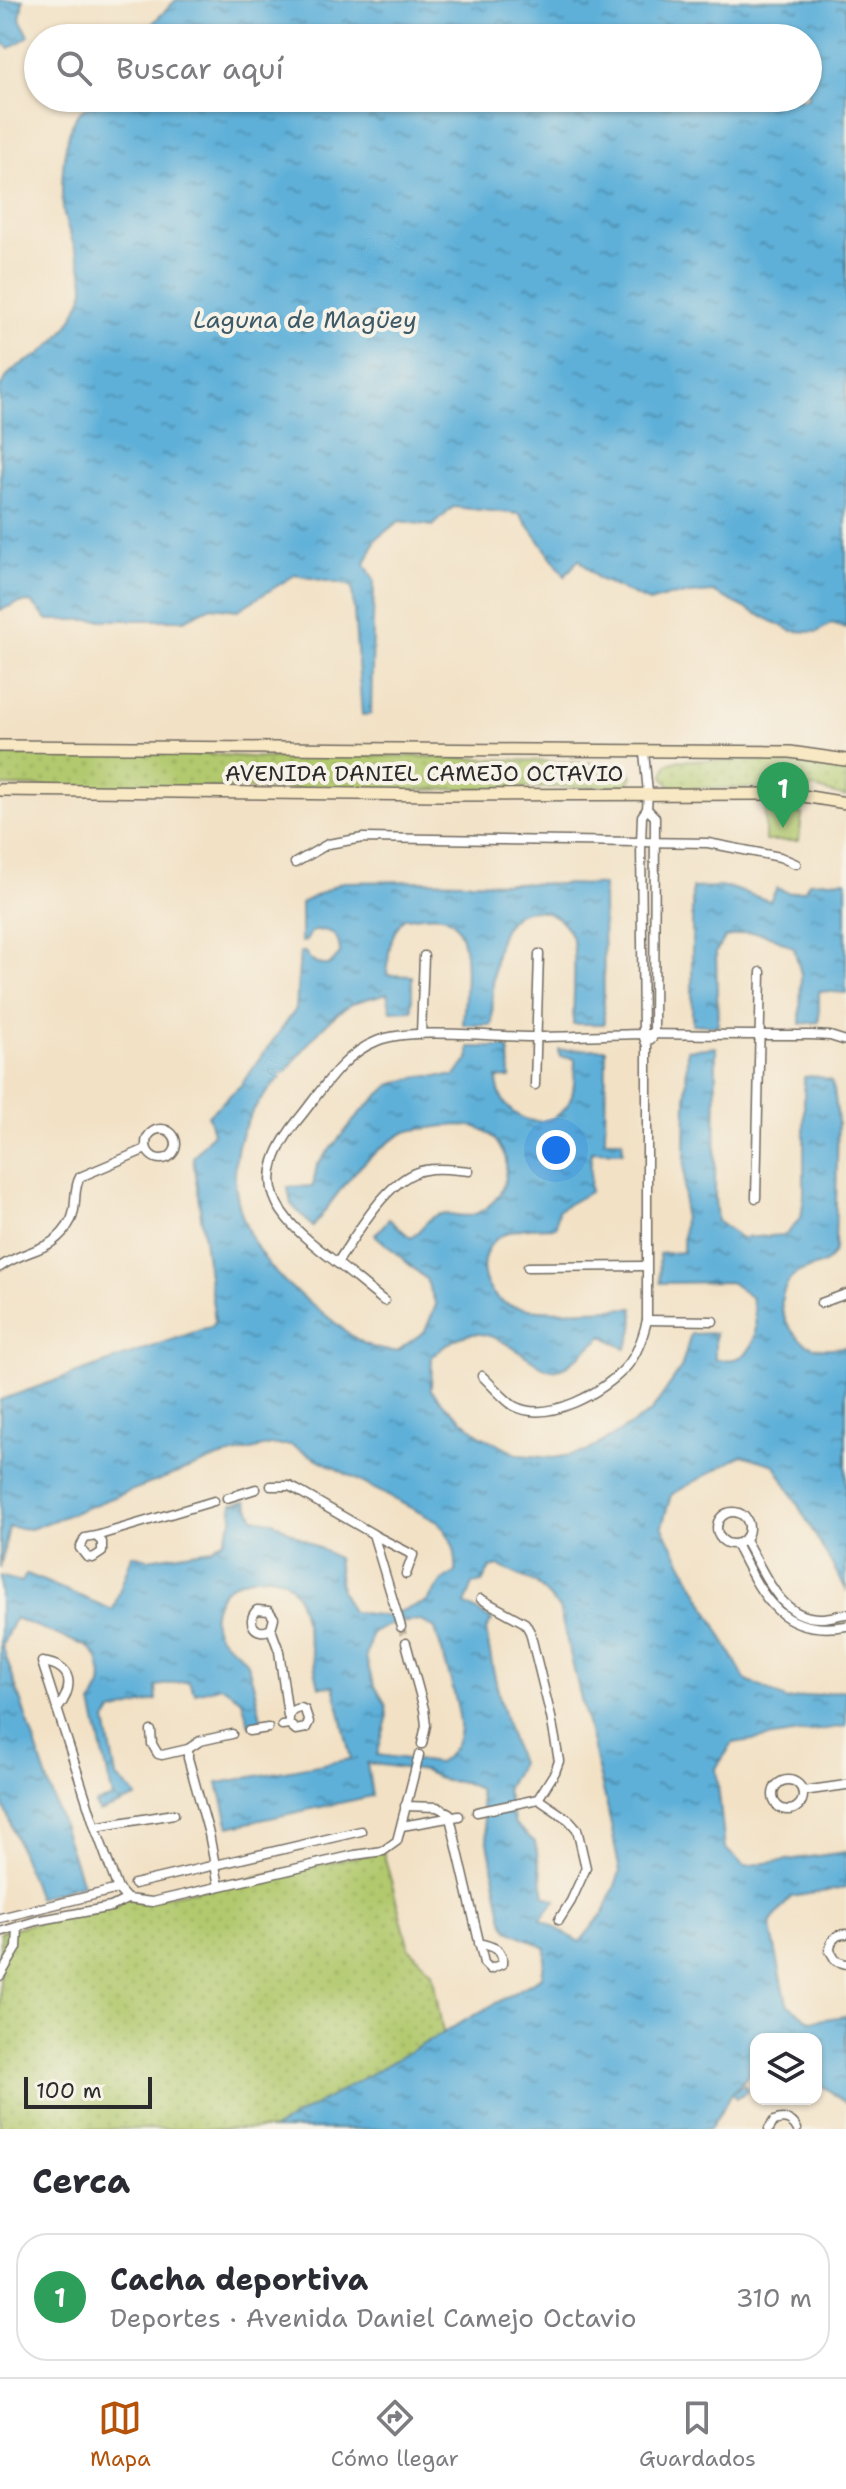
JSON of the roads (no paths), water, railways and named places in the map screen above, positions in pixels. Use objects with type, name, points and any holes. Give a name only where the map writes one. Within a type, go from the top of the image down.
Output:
[{"type":"main road","name":"AVENIDA DANIEL CAMEJO OCTAVIO","points":[[0,746],[790,752],[846,760]]},
{"type":"main road","name":"AVENIDA DANIEL CAMEJO OCTAVIO","points":[[0,790],[440,795],[791,794],[846,803]]},
{"type":"street","points":[[482,1376],[514,1406],[535,1412],[558,1409],[580,1400],[626,1367],[638,1349],[647,1320],[647,1046],[643,1035],[641,843],[642,816],[647,809],[648,793],[644,752]]},
{"type":"street","points":[[647,809],[655,817],[654,1035],[647,1046]]},
{"type":"street","points":[[295,863],[328,844],[363,838],[708,843],[780,857],[796,864]]},
{"type":"street","points":[[535,1085],[539,954]]},
{"type":"street","points":[[421,1034],[424,956]]},
{"type":"street","points":[[756,1198],[761,972]]},
{"type":"street","points":[[384,1301],[301,1235],[281,1214],[272,1180],[282,1139],[347,1060],[377,1041],[421,1034],[536,1037],[760,1034],[830,1036],[846,1041]]},
{"type":"street","points":[[0,1267],[56,1240],[74,1215],[76,1185],[80,1177],[146,1149]]},
{"type":"street","points":[[337,1263],[377,1205],[401,1179],[426,1169],[469,1171]]},
{"type":"street","points":[[528,1267],[646,1266]]},
{"type":"street","points":[[821,1303],[846,1294]]},
{"type":"street","points":[[647,1320],[713,1321]]},
{"type":"street","points":[[271,1486],[289,1486],[413,1555],[406,1574]]},
{"type":"street","points":[[228,1497],[256,1489]]},
{"type":"street","points":[[96,1536],[214,1501]]},
{"type":"street","points":[[734,1512],[744,1516],[749,1525],[745,1540],[736,1544],[725,1542],[718,1534],[718,1524],[724,1515],[734,1512]]},
{"type":"street","points":[[373,1534],[401,1626]]},
{"type":"street","points":[[745,1540],[779,1600],[791,1610],[807,1617],[846,1614]]},
{"type":"street","points":[[736,1544],[761,1591],[781,1616],[815,1627],[846,1626]]},
{"type":"street","points":[[402,1826],[538,1799],[559,1761],[530,1632],[525,1623],[481,1599]]},
{"type":"street","points":[[271,1629],[279,1651],[287,1721]]},
{"type":"street","points":[[406,1643],[424,1709],[426,1725],[422,1744]]},
{"type":"street","points":[[57,1710],[69,1684],[67,1672],[57,1664],[42,1662],[57,1710],[95,1827],[118,1889],[127,1899]]},
{"type":"street","points":[[249,1731],[268,1728]]},
{"type":"street","points":[[151,1731],[152,1744],[158,1754],[188,1749],[200,1741],[232,1734]]},
{"type":"street","points":[[188,1749],[219,1886]]},
{"type":"street","points":[[0,1932],[79,1911],[111,1907],[127,1899],[152,1902],[383,1851],[397,1841],[418,1757]]},
{"type":"street","points":[[803,1791],[846,1785]]},
{"type":"street","points":[[538,1799],[577,1829],[586,1868],[559,1920]]},
{"type":"street","points":[[405,1806],[467,1814]]},
{"type":"street","points":[[95,1827],[174,1814]]},
{"type":"street","points":[[467,1814],[479,1943]]},
{"type":"street","points":[[134,1884],[361,1831]]},
{"type":"street","points":[[0,1918],[118,1889]]},
{"type":"street","points":[[0,1976],[17,1948],[19,1913]]},
{"type":"street","points":[[846,1934],[833,1940],[830,1951],[836,1961],[846,1964]]},
{"type":"street","points":[[769,2129],[774,2121],[785,2119],[795,2124],[797,2129]]},
{"type":"water","points":[[0,0],[23,0],[20,19],[24,27],[24,39],[10,48],[0,41]]},
{"type":"water","name":"Laguna de Magüey","points":[[176,0],[846,0],[846,628],[832,623],[817,632],[792,631],[713,592],[669,596],[649,602],[598,579],[579,559],[565,576],[520,514],[453,507],[433,526],[399,521],[376,539],[365,564],[374,580],[371,714],[362,715],[352,586],[295,575],[238,610],[211,607],[184,620],[48,620],[31,602],[0,610],[0,388],[13,370],[40,354],[60,335],[76,312],[83,295],[83,278],[65,219],[62,195],[69,133],[80,112],[822,112],[822,24],[152,24]]},
{"type":"water","points":[[846,880],[846,993],[819,991],[819,1022],[800,1024],[801,974],[794,948],[768,935],[752,932],[725,938],[716,952],[718,1026],[692,1024],[692,888],[727,887],[770,901],[777,888],[789,893],[805,890],[809,882]]},
{"type":"water","points":[[342,882],[603,885],[604,1024],[573,1024],[575,966],[572,938],[567,928],[552,914],[523,912],[510,920],[502,934],[494,971],[492,1025],[463,1025],[466,963],[460,932],[453,922],[437,915],[404,918],[392,938],[387,975],[412,976],[412,1010],[391,1011],[387,993],[352,1004],[334,1016],[255,1108],[239,1142],[235,1163],[239,1204],[255,1244],[267,1262],[290,1286],[354,1338],[374,1348],[397,1351],[425,1331],[436,1305],[426,1279],[375,1235],[389,1219],[411,1238],[440,1214],[467,1216],[484,1209],[498,1196],[505,1180],[506,1160],[498,1144],[485,1131],[469,1126],[405,1132],[363,1164],[313,1227],[291,1204],[288,1187],[313,1186],[317,1165],[360,1113],[390,1085],[421,1076],[455,1076],[469,1059],[469,1047],[506,1047],[509,1051],[510,1078],[497,1078],[499,1092],[514,1113],[536,1121],[548,1120],[559,1114],[572,1094],[575,1060],[560,1057],[559,1050],[606,1049],[605,1140],[622,1140],[623,1152],[591,1151],[590,1192],[558,1210],[556,1227],[521,1229],[501,1236],[486,1252],[484,1272],[492,1292],[509,1305],[553,1311],[633,1308],[633,1329],[626,1349],[603,1336],[569,1364],[551,1370],[495,1338],[472,1334],[460,1337],[432,1357],[431,1390],[481,1436],[519,1455],[554,1458],[586,1452],[650,1413],[681,1368],[691,1334],[715,1333],[715,1359],[740,1357],[753,1343],[755,1321],[751,1297],[730,1282],[660,1283],[659,1254],[683,1252],[687,1050],[716,1047],[717,1221],[741,1238],[785,1235],[801,1218],[804,1196],[804,1077],[831,1081],[838,1120],[835,1250],[824,1263],[803,1270],[789,1280],[782,1307],[793,1332],[806,1343],[821,1348],[846,1347],[846,1589],[775,1465],[742,1455],[671,1495],[662,1526],[745,1679],[787,1700],[846,1690],[846,1726],[733,1743],[716,1768],[725,1848],[744,1866],[846,1852],[846,1888],[791,1897],[770,1923],[787,2004],[811,2021],[846,2016],[846,2103],[822,2085],[822,2033],[750,2033],[750,2074],[733,2092],[744,2085],[748,2090],[737,2098],[732,2093],[710,2129],[273,2129],[542,1977],[546,1948],[508,1930],[502,1916],[478,1789],[464,1782],[445,1781],[424,1771],[367,1763],[372,1796],[229,1827],[218,1783],[351,1759],[334,1686],[319,1687],[300,1604],[289,1584],[271,1576],[235,1583],[219,1598],[214,1613],[216,1631],[246,1662],[262,1722],[249,1725],[242,1700],[221,1686],[195,1693],[188,1681],[156,1686],[157,1700],[112,1712],[106,1721],[116,1777],[136,1798],[99,1812],[95,1804],[113,1798],[92,1704],[101,1686],[98,1658],[88,1647],[15,1618],[2,1645],[82,1884],[38,1898],[0,1795],[0,1576],[21,1582],[27,1574],[113,1610],[132,1555],[148,1559],[211,1549],[224,1540],[232,1521],[232,1504],[246,1501],[254,1518],[271,1521],[337,1558],[341,1591],[352,1612],[386,1616],[427,1602],[442,1581],[456,1572],[453,1545],[438,1522],[291,1445],[271,1445],[214,1459],[31,1529],[9,1527],[0,1569],[0,1400],[212,1326],[215,1321],[193,1157],[213,1133],[208,1115],[240,1086],[296,1009],[300,952],[305,952],[315,963],[326,965],[330,965],[340,954],[336,937],[329,931],[311,932],[306,941],[301,942],[301,903]],"holes":[[[499,1566],[536,1583],[559,1608],[620,1872],[605,1911],[580,1942],[541,1919],[556,1900],[545,1896],[535,1842],[515,1824],[506,1790],[520,1763],[492,1664],[486,1630],[492,1620],[465,1604],[473,1584],[482,1582],[490,1568]],[[420,1620],[435,1629],[459,1719],[456,1743],[438,1763],[377,1755],[387,1719],[386,1705],[372,1681],[366,1657],[371,1634],[388,1625]]]},
{"type":"tunnel","points":[[401,1627],[406,1643]]},
{"type":"place","name":"Cacha deportiva","points":[[783,828]]}]
